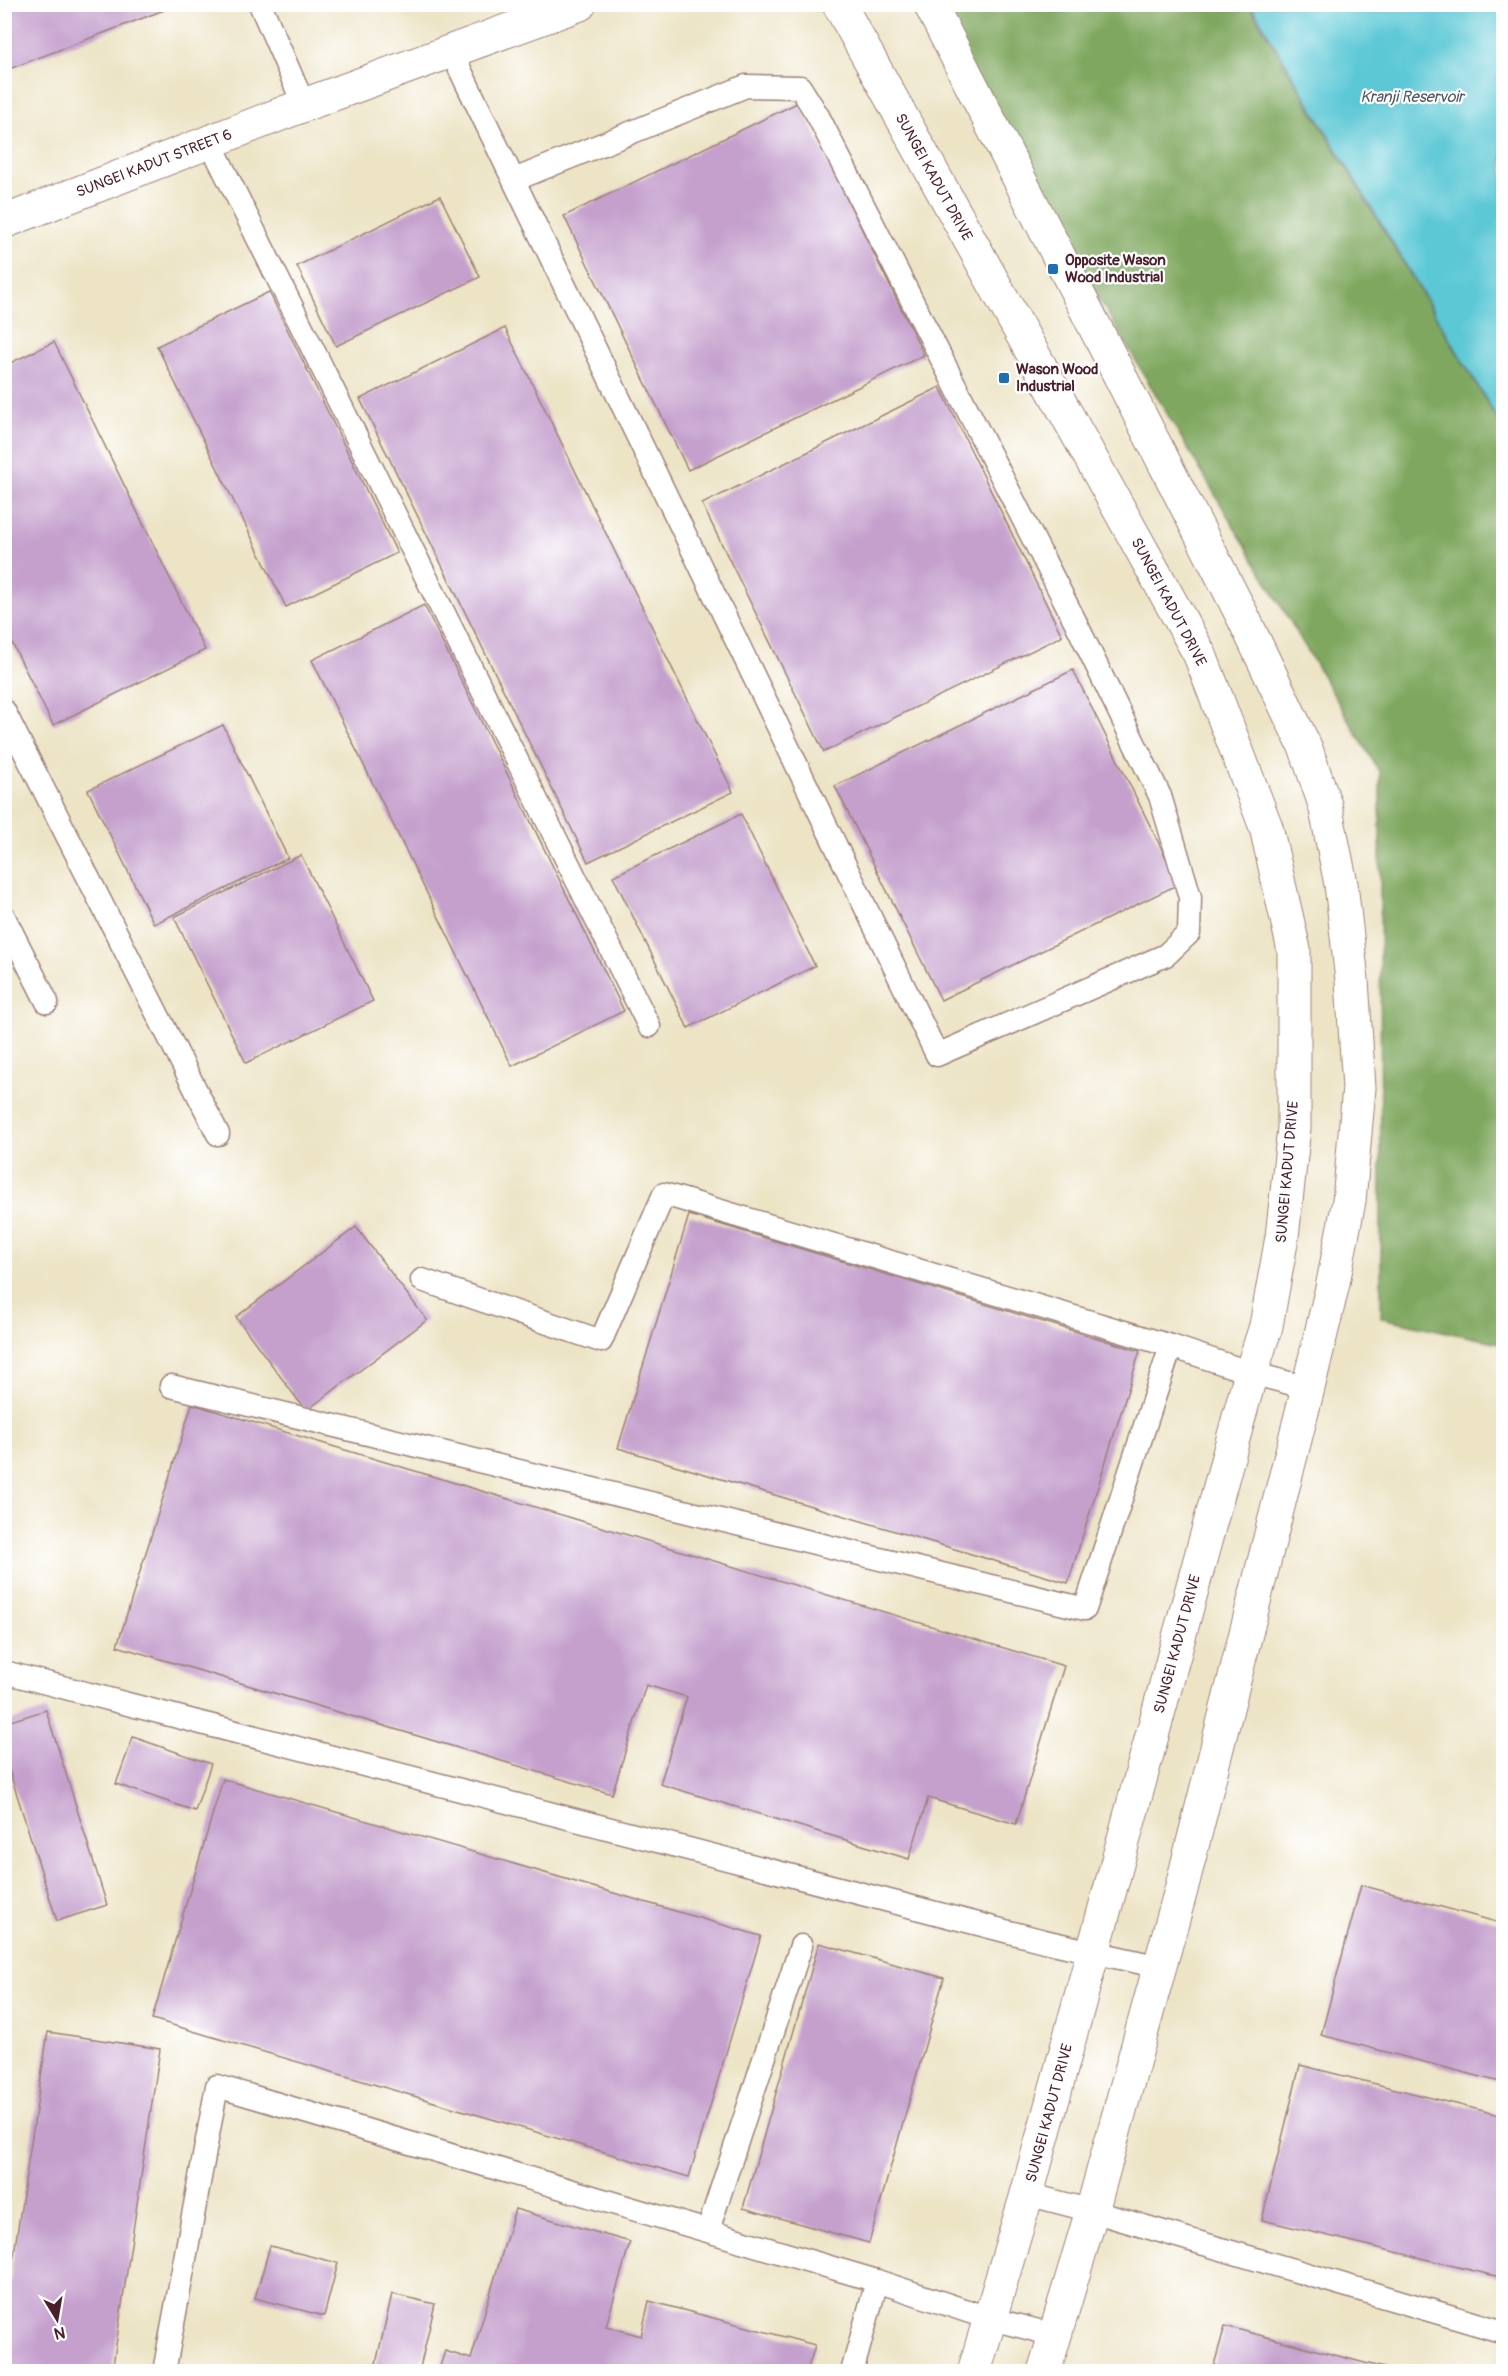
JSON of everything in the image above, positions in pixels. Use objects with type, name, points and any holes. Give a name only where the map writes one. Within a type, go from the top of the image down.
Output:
[{"type":"main road","name":"SUNGEI KADUT STREET 6","points":[[4,222],[304,105],[580,4]]},
{"type":"main road","name":"SUNGEI KADUT DRIVE","points":[[838,4],[1200,655],[1266,827],[1294,950],[1294,1128],[1280,1248],[1266,1326],[1251,1373],[1027,2194],[988,2318],[974,2372]]},
{"type":"main road","points":[[930,4],[1242,615],[1306,749],[1325,805],[1341,884],[1352,980],[1359,1088],[1349,1201],[1332,1288],[1308,1388],[1160,1967],[1092,2211],[1044,2372]]},
{"type":"lane","points":[[260,4],[304,105]]},
{"type":"lane","points":[[451,51],[937,1055],[1166,955],[1189,933],[1190,897],[1161,796],[1069,608],[818,116],[800,87],[746,86],[514,180]]},
{"type":"lane","points":[[210,142],[650,1026]]},
{"type":"lane","points":[[4,711],[218,1134]]},
{"type":"lane","points":[[4,917],[47,1002]]},
{"type":"lane","points":[[422,1280],[601,1341],[664,1194],[1172,1347],[1251,1373],[1308,1388]]},
{"type":"lane","points":[[171,1386],[1085,1609],[1172,1347]]},
{"type":"lane","points":[[4,1672],[1092,1954],[1160,1967]]},
{"type":"lane","points":[[708,2230],[801,1946]]},
{"type":"lane","points":[[164,2372],[217,2086],[878,2281],[988,2318],[1054,2335]]},
{"type":"lane","points":[[1027,2194],[1503,2332]]},
{"type":"lane","points":[[852,2372],[878,2281]]},
{"type":"green space","points":[[925,5],[1249,5],[1503,429],[1503,1344],[1381,1318],[1380,773]]},
{"type":"water","name":"Kranji Reservoir","points":[[1251,5],[1503,5],[1503,428]]},
{"type":"building","points":[[4,4],[162,4],[164,10],[4,71]]},
{"type":"building","points":[[799,102],[924,355],[688,470],[564,216]]},
{"type":"building","points":[[440,196],[480,277],[336,346],[297,266]]},
{"type":"building","points":[[269,292],[397,553],[286,607],[157,346]]},
{"type":"building","points":[[505,328],[733,792],[588,862],[360,399]]},
{"type":"building","points":[[54,342],[205,650],[53,725],[4,627],[4,366]]},
{"type":"building","points":[[940,387],[1062,636],[824,752],[702,504]]},
{"type":"building","points":[[424,605],[624,1011],[512,1066],[312,660]]},
{"type":"building","points":[[1073,670],[1179,884],[941,1000],[835,786]]},
{"type":"building","points":[[223,725],[288,858],[154,924],[88,790]]},
{"type":"building","points":[[741,814],[815,966],[688,1028],[613,876]]},
{"type":"building","points":[[301,855],[373,1001],[246,1063],[174,917]]},
{"type":"building","points":[[689,1215],[1140,1351],[1068,1583],[618,1448]]},
{"type":"building","points":[[356,1227],[427,1320],[306,1411],[236,1317]]},
{"type":"building","points":[[192,1404],[1064,1666],[1016,1824],[928,1798],[909,1859],[660,1784],[687,1697],[646,1685],[612,1794],[117,1646]]},
{"type":"building","points":[[46,1710],[107,1905],[57,1921],[4,1754],[4,1723]]},
{"type":"building","points":[[133,1737],[211,1764],[195,1811],[116,1784]]},
{"type":"building","points":[[223,1779],[761,1936],[689,2177],[152,2019]]},
{"type":"building","points":[[1361,1885],[1504,1924],[1504,2083],[1321,2035]]},
{"type":"building","points":[[819,1943],[944,1978],[869,2243],[743,2208]]},
{"type":"building","points":[[48,2032],[160,2049],[112,2372],[4,2372],[4,2319]]},
{"type":"building","points":[[1300,2065],[1504,2116],[1504,2278],[1262,2220]]},
{"type":"building","points":[[515,2209],[630,2242],[606,2326],[641,2336],[649,2301],[815,2345],[807,2372],[438,2372],[445,2351],[471,2359]]},
{"type":"building","points":[[270,2246],[338,2263],[324,2316],[255,2298]]},
{"type":"building","points":[[392,2294],[435,2304],[419,2372],[374,2372]]},
{"type":"building","points":[[1225,2326],[1395,2371],[1212,2372]]},
{"type":"place","name":"Opposite Wason Wood Industrial","points":[[1053,269]]},
{"type":"place","name":"Wason Wood Industrial","points":[[1004,378]]}]
